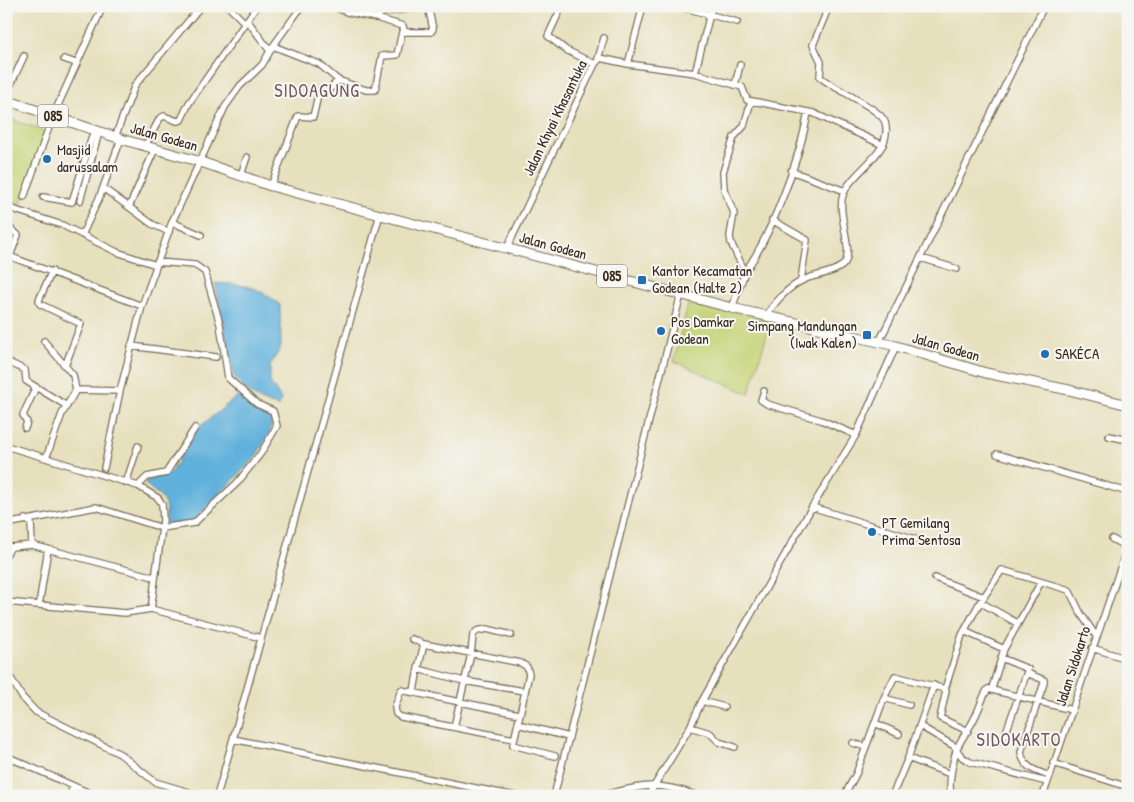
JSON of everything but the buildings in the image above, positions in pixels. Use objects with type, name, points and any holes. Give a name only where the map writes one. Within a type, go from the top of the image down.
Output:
[{"type":"main road","name":"Jalan Godean","points":[[6,100],[96,131],[201,162],[271,186],[732,308],[896,346],[986,373],[1128,404]]},
{"type":"street","points":[[24,197],[53,116],[103,6]]},
{"type":"street","points":[[82,235],[103,188],[135,85],[200,6]]},
{"type":"street","points":[[228,6],[271,48],[319,64],[338,80],[366,90],[375,90],[382,56],[398,55],[401,33],[404,31]]},
{"type":"street","points":[[145,146],[160,118],[164,116],[177,121],[183,117],[189,103],[257,6]]},
{"type":"street","points":[[104,468],[120,391],[142,306],[172,222],[225,107],[240,86],[262,65],[271,48],[302,6]]},
{"type":"street","points":[[332,6],[347,12],[377,16],[403,26],[404,31]]},
{"type":"street","points":[[376,6],[377,16]]},
{"type":"street","points":[[562,6],[548,36],[566,50],[597,61],[604,38]]},
{"type":"street","points":[[628,64],[643,6]]},
{"type":"street","points":[[678,6],[709,16],[737,22]]},
{"type":"street","points":[[695,73],[712,6]]},
{"type":"street","points":[[766,316],[776,301],[801,280],[837,269],[845,264],[849,257],[841,202],[845,191],[883,145],[886,132],[885,122],[881,114],[821,78],[821,62],[813,47],[829,6]]},
{"type":"street","points":[[879,342],[1044,6]]},
{"type":"street","points":[[377,16],[428,7],[433,27],[431,32],[404,31]]},
{"type":"street","points":[[6,95],[24,56]]},
{"type":"street","points":[[64,59],[76,63]]},
{"type":"street","name":"Jalan Khyai Khasantuka","points":[[506,248],[597,61],[695,73],[742,87],[745,98],[751,101]]},
{"type":"street","points":[[735,85],[740,65]]},
{"type":"street","points":[[271,186],[298,116],[313,117],[320,91],[329,90],[338,80]]},
{"type":"street","points":[[745,272],[731,243],[734,213],[724,189],[723,172],[734,137],[744,126],[751,101],[808,112],[883,145]]},
{"type":"street","points":[[732,308],[745,272],[765,238],[802,146],[808,112]]},
{"type":"street","points":[[43,197],[72,202],[96,131]]},
{"type":"street","points":[[80,201],[96,131]]},
{"type":"street","points":[[130,207],[155,149]]},
{"type":"street","points":[[241,176],[247,157]]},
{"type":"street","points":[[791,171],[845,191]]},
{"type":"street","points":[[103,188],[152,224],[169,232]]},
{"type":"street","points":[[6,207],[62,225],[116,252],[157,263],[195,266],[205,272],[220,324],[228,378],[257,404],[273,411],[277,426],[261,453],[237,483],[194,523],[162,528],[96,508],[25,519],[6,524],[7,552]]},
{"type":"street","points":[[217,796],[380,214]]},
{"type":"street","points":[[772,220],[806,240],[801,280]]},
{"type":"street","points":[[172,222],[201,235]]},
{"type":"street","points":[[6,225],[18,235],[8,256],[142,306]]},
{"type":"street","points":[[921,258],[958,269]]},
{"type":"street","points":[[52,271],[39,300],[40,304],[81,324],[65,366]]},
{"type":"street","points":[[554,796],[681,294]]},
{"type":"street","points":[[44,341],[76,381],[76,390],[67,406],[46,458]]},
{"type":"street","points":[[131,346],[216,357]]},
{"type":"street","points":[[648,796],[690,727],[702,701],[812,506],[856,435],[896,346]]},
{"type":"street","points":[[6,361],[25,370],[26,381],[67,406]]},
{"type":"street","points":[[25,428],[27,422],[23,415],[36,387]]},
{"type":"street","points":[[76,390],[120,391]]},
{"type":"street","points":[[764,390],[761,400],[767,404],[821,420],[856,435]]},
{"type":"street","points":[[138,486],[147,477],[166,473],[195,428]]},
{"type":"street","points":[[1110,436],[1128,440]]},
{"type":"street","points":[[6,446],[138,486],[153,494],[162,504],[162,528],[151,609]]},
{"type":"street","points":[[126,483],[138,446]]},
{"type":"street","points":[[996,454],[1128,492]]},
{"type":"street","points":[[812,506],[921,541]]},
{"type":"street","points":[[25,519],[30,523],[32,545]]},
{"type":"street","points":[[1112,539],[1127,546]]},
{"type":"street","points":[[7,552],[11,547],[32,545],[154,577]]},
{"type":"street","name":"Jalan Sidokarto","points":[[1043,796],[1127,546]]},
{"type":"street","points":[[39,604],[48,549]]},
{"type":"street","points":[[968,731],[940,718],[945,689],[964,631],[982,599],[1002,570],[1070,590],[1081,614],[1096,636]]},
{"type":"street","points":[[934,578],[982,599],[1017,623]]},
{"type":"street","points":[[992,688],[1004,649],[1041,582]]},
{"type":"street","points":[[6,602],[125,613],[151,609],[261,638]]},
{"type":"street","points":[[454,727],[471,654],[473,635],[477,631],[487,629],[511,635]]},
{"type":"street","points":[[964,631],[1004,649]]},
{"type":"street","points":[[412,639],[424,644],[521,663],[527,667],[529,674],[513,745],[555,756]]},
{"type":"street","points":[[414,691],[424,644]]},
{"type":"street","points":[[1092,648],[1128,659]]},
{"type":"street","points":[[1001,658],[1026,668],[1027,674],[1003,741]]},
{"type":"street","points":[[418,669],[464,681],[524,691]]},
{"type":"street","points":[[6,670],[22,697],[36,712],[120,754],[155,782],[202,796]]},
{"type":"street","points":[[1027,674],[1044,682],[1021,752],[1023,762],[1028,768],[1048,779]]},
{"type":"street","points":[[844,796],[866,747],[884,698],[895,676],[945,689]]},
{"type":"street","points":[[892,796],[908,758],[934,685]]},
{"type":"street","points":[[952,796],[949,789],[950,774],[956,751],[968,731],[986,690],[992,688],[1072,710]]},
{"type":"street","points":[[514,739],[396,714],[395,707],[401,690],[414,691],[519,714]]},
{"type":"street","points":[[884,698],[909,705]]},
{"type":"street","points":[[702,701],[724,707]]},
{"type":"street","points":[[518,724],[569,737]]},
{"type":"street","points":[[875,724],[899,734]]},
{"type":"street","points":[[920,726],[954,746],[956,751],[970,762],[1048,779]]},
{"type":"street","points":[[690,727],[710,733],[719,742],[734,747]]},
{"type":"street","points":[[233,739],[515,796]]},
{"type":"street","points":[[853,743],[866,747]]},
{"type":"street","points":[[6,756],[96,796]]},
{"type":"street","points":[[908,758],[950,774]]},
{"type":"street","points":[[1053,763],[1128,787]]},
{"type":"street","points":[[599,796],[656,785],[667,786],[698,796]]},
{"type":"street","points":[[69,796],[74,786]]},
{"type":"green space","points":[[6,118],[40,129],[46,134],[21,204],[6,201]]},
{"type":"green space","points":[[689,300],[771,321],[749,394],[674,361]]},
{"type":"water","points":[[215,283],[250,287],[264,293],[280,305],[281,347],[270,366],[270,382],[281,399],[279,407],[253,396],[234,376]]},
{"type":"water","points":[[238,396],[272,419],[270,432],[255,458],[192,522],[166,525],[165,505],[161,497],[145,484],[146,481],[171,472],[197,429]]},
{"type":"place","name":"Masjid darussalam","points":[[47,159]]},
{"type":"place","name":"Kantor Kecamatan Godean (Halte 2)","points":[[642,280]]},
{"type":"place","name":"Pos Damkar Godean","points":[[661,331]]},
{"type":"place","name":"Simpang Mandungan (Iwak Kalen)","points":[[867,335]]},
{"type":"place","name":"SAKÉCA","points":[[1045,354]]},
{"type":"place","name":"PT Gemilang Prima Sentosa","points":[[872,532]]},
{"type":"district","name":"SIDOAGUNG","points":[[317,91]]},
{"type":"district","name":"SIDOKARTO","points":[[1019,740]]}]
